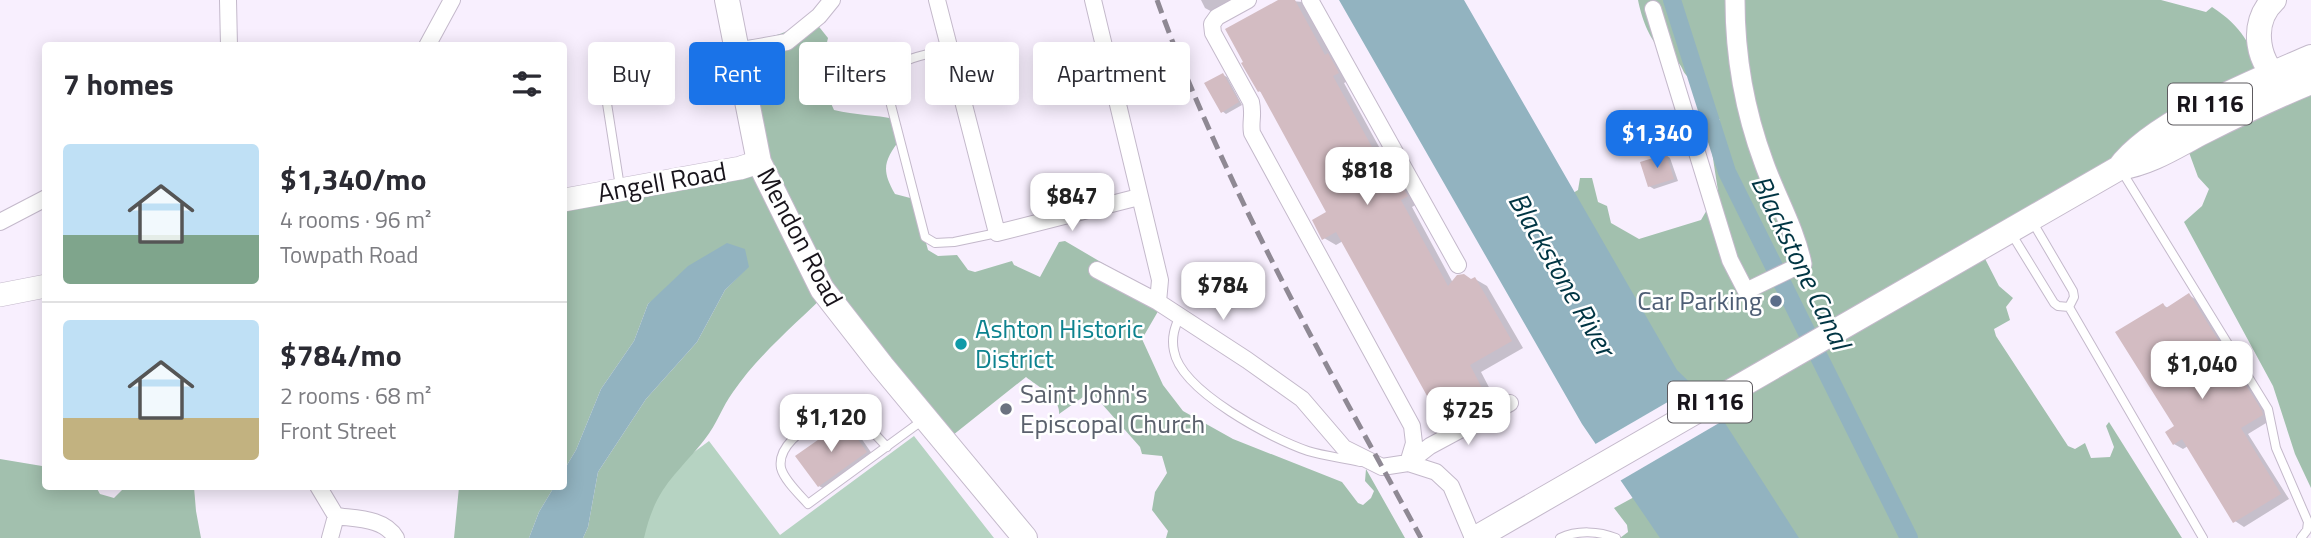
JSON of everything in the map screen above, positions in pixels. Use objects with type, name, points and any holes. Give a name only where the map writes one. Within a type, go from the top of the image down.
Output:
[{"type":"main road","name":"Mendon Road","points":[[727,0],[734,42]]},
{"type":"main road","points":[[2274,0],[2262,15],[2258,36],[2261,51],[2272,74],[2283,83],[2303,85]]},
{"type":"main road","name":"RI 116","points":[[2119,168],[2148,138],[2272,74],[2311,57]]},
{"type":"main road","name":"RI 116","points":[[1474,538],[2119,168],[2158,157],[2303,85]]},
{"type":"main road","name":"Mendon Road","points":[[747,105],[759,162],[822,289],[882,366],[1025,538]]},
{"type":"main road","name":"Angell Road","points":[[567,199],[740,168],[759,162]]},
{"type":"main road","points":[[0,295],[42,287]]},
{"type":"street","points":[[228,0],[229,42]]},
{"type":"street","points":[[429,42],[452,0]]},
{"type":"street","points":[[785,42],[819,16],[832,0]]},
{"type":"street","points":[[937,0],[948,42]]},
{"type":"street","points":[[1093,0],[1160,280],[1158,302]]},
{"type":"street","points":[[1248,0],[1217,17],[1212,24],[1213,33],[1251,102],[1254,114],[1252,133],[1412,426],[1415,443],[1408,463]]},
{"type":"street","points":[[1310,0],[1458,265]]},
{"type":"street","points":[[1653,9],[1730,260],[1746,291],[1799,265],[1797,244],[1764,162],[1749,115],[1738,47],[1735,0]]},
{"type":"street","points":[[964,105],[997,233],[1139,197]]},
{"type":"street","points":[[0,222],[42,200]]},
{"type":"street","points":[[1097,270],[1180,315],[1301,399],[1344,448],[1382,467],[1408,463],[1436,472],[1451,486],[1474,538]]},
{"type":"street","points":[[1408,463],[1430,446],[1510,403]]},
{"type":"street","points":[[320,490],[336,516],[330,538]]},
{"type":"street","points":[[336,516],[373,522],[389,529],[396,538]]},
{"type":"lane","points":[[925,55],[891,68],[884,78],[925,237],[935,243],[954,242],[997,233]]},
{"type":"lane","points":[[607,105],[621,190]]},
{"type":"lane","points":[[2119,168],[2268,409],[2279,455],[2308,522],[2301,538]]},
{"type":"lane","points":[[2020,225],[2073,290],[2074,297],[2069,307]]},
{"type":"lane","points":[[2020,225],[2054,303],[2069,307]]},
{"type":"lane","points":[[2069,307],[2203,538]]},
{"type":"lane","points":[[1180,315],[1173,331],[1174,354],[1207,396],[1261,430],[1308,451],[1382,467]]},
{"type":"lane","points":[[887,447],[855,413],[835,408],[788,443],[781,457],[781,470],[808,504],[887,447],[926,418]]},
{"type":"lane","points":[[1560,538],[1571,533],[1606,534],[1616,538]]},
{"type":"green space","points":[[1638,0],[2161,0],[2206,12],[2212,7],[2223,14],[2249,45],[2264,76],[1979,247],[1999,286],[2013,298],[2006,307],[2010,320],[1994,329],[1996,336],[2068,446],[2075,449],[2085,443],[2091,458],[2110,457],[2114,447],[2106,426],[2109,422],[2182,538],[1798,538],[1702,416],[1568,196],[1578,190],[1580,178],[1592,178],[1598,202],[1607,206],[1611,223],[1639,239],[1701,220],[1718,191],[1712,152],[1720,120],[1706,104],[1697,82],[1688,77],[1672,56],[1661,50],[1653,40],[1643,20]]},
{"type":"green space","points":[[812,18],[828,38],[827,42],[799,42],[799,105],[832,105],[834,110],[896,119],[901,138],[886,164],[887,177],[895,194],[914,199],[928,250],[938,256],[957,255],[968,270],[975,272],[1012,261],[1014,265],[1040,277],[1059,242],[1065,241],[1145,288],[1164,301],[1142,339],[1163,385],[1183,411],[1233,439],[1342,482],[1358,503],[1363,505],[1374,491],[1365,481],[1366,469],[1405,538],[1166,538],[1168,531],[1152,510],[1155,492],[1167,473],[1162,456],[1142,454],[1140,447],[1094,395],[1083,397],[1059,414],[1059,408],[1052,398],[1026,377],[948,439],[830,290],[743,378],[709,433],[661,494],[654,506],[644,538],[583,538],[588,527],[598,472],[646,399],[697,342],[725,290],[748,267],[724,246],[648,304],[634,341],[601,389],[567,465],[567,192],[757,167],[747,105],[785,105],[785,42],[737,40],[776,35]]},
{"type":"green space","points":[[2311,75],[2311,488],[2295,454],[2273,386],[2184,222],[2202,206],[2209,189],[2198,177],[2183,136]]},
{"type":"green space","points":[[914,436],[994,538],[622,538],[606,517],[709,441],[780,535]]},
{"type":"green space","points":[[0,459],[42,466],[42,490],[98,490],[100,494],[114,498],[122,490],[194,490],[201,538],[0,538]]},
{"type":"green space","points":[[459,490],[552,490],[539,512],[529,538],[454,538]]},
{"type":"green space","points":[[1636,496],[1676,538],[1620,538],[1628,532],[1627,525],[1614,508]]},
{"type":"water","name":"Blackstone River","points":[[1339,0],[1464,0],[1677,370],[1714,406],[1799,538],[1660,538],[1582,424]]},
{"type":"water","points":[[727,243],[745,249],[749,267],[725,290],[697,342],[646,399],[598,472],[588,527],[583,538],[529,538],[539,512],[552,490],[567,490],[567,465],[601,389],[634,341],[648,304],[688,266]]},
{"type":"pier","points":[[1697,385],[1716,404],[1726,419],[1618,482],[1592,446]]},
{"type":"building","points":[[1278,0],[1295,0],[1325,55],[1328,53],[1339,73],[1333,76],[1389,178],[1395,174],[1408,196],[1401,200],[1448,286],[1457,275],[1464,274],[1471,279],[1475,277],[1512,341],[1470,365],[1482,388],[1436,412],[1336,232],[1322,240],[1312,220],[1326,212],[1260,91],[1258,92],[1241,63],[1243,62],[1225,29]]},
{"type":"building","points":[[1223,73],[1239,102],[1221,113],[1204,83]]},
{"type":"building","points":[[1666,154],[1674,179],[1648,187],[1640,162]]},
{"type":"building","points":[[2189,293],[2262,411],[2263,415],[2241,428],[2281,494],[2233,523],[2182,439],[2173,445],[2165,432],[2174,426],[2115,332],[2163,303],[2166,308]]},
{"type":"building","points":[[845,421],[867,452],[818,487],[795,456]]},
{"type":"waterway","name":"Blackstone Canal","points":[[1672,0],[1727,172],[1909,538]]},
{"type":"railway","points":[[1157,0],[1213,139],[1245,207],[1313,340],[1421,538]]},
{"type":"place","name":"Car Parking","points":[[1776,301]]},
{"type":"place","name":"Ashton Historic District","points":[[961,344]]},
{"type":"place","name":"Saint John's Episcopal Church","points":[[1006,409]]}]
